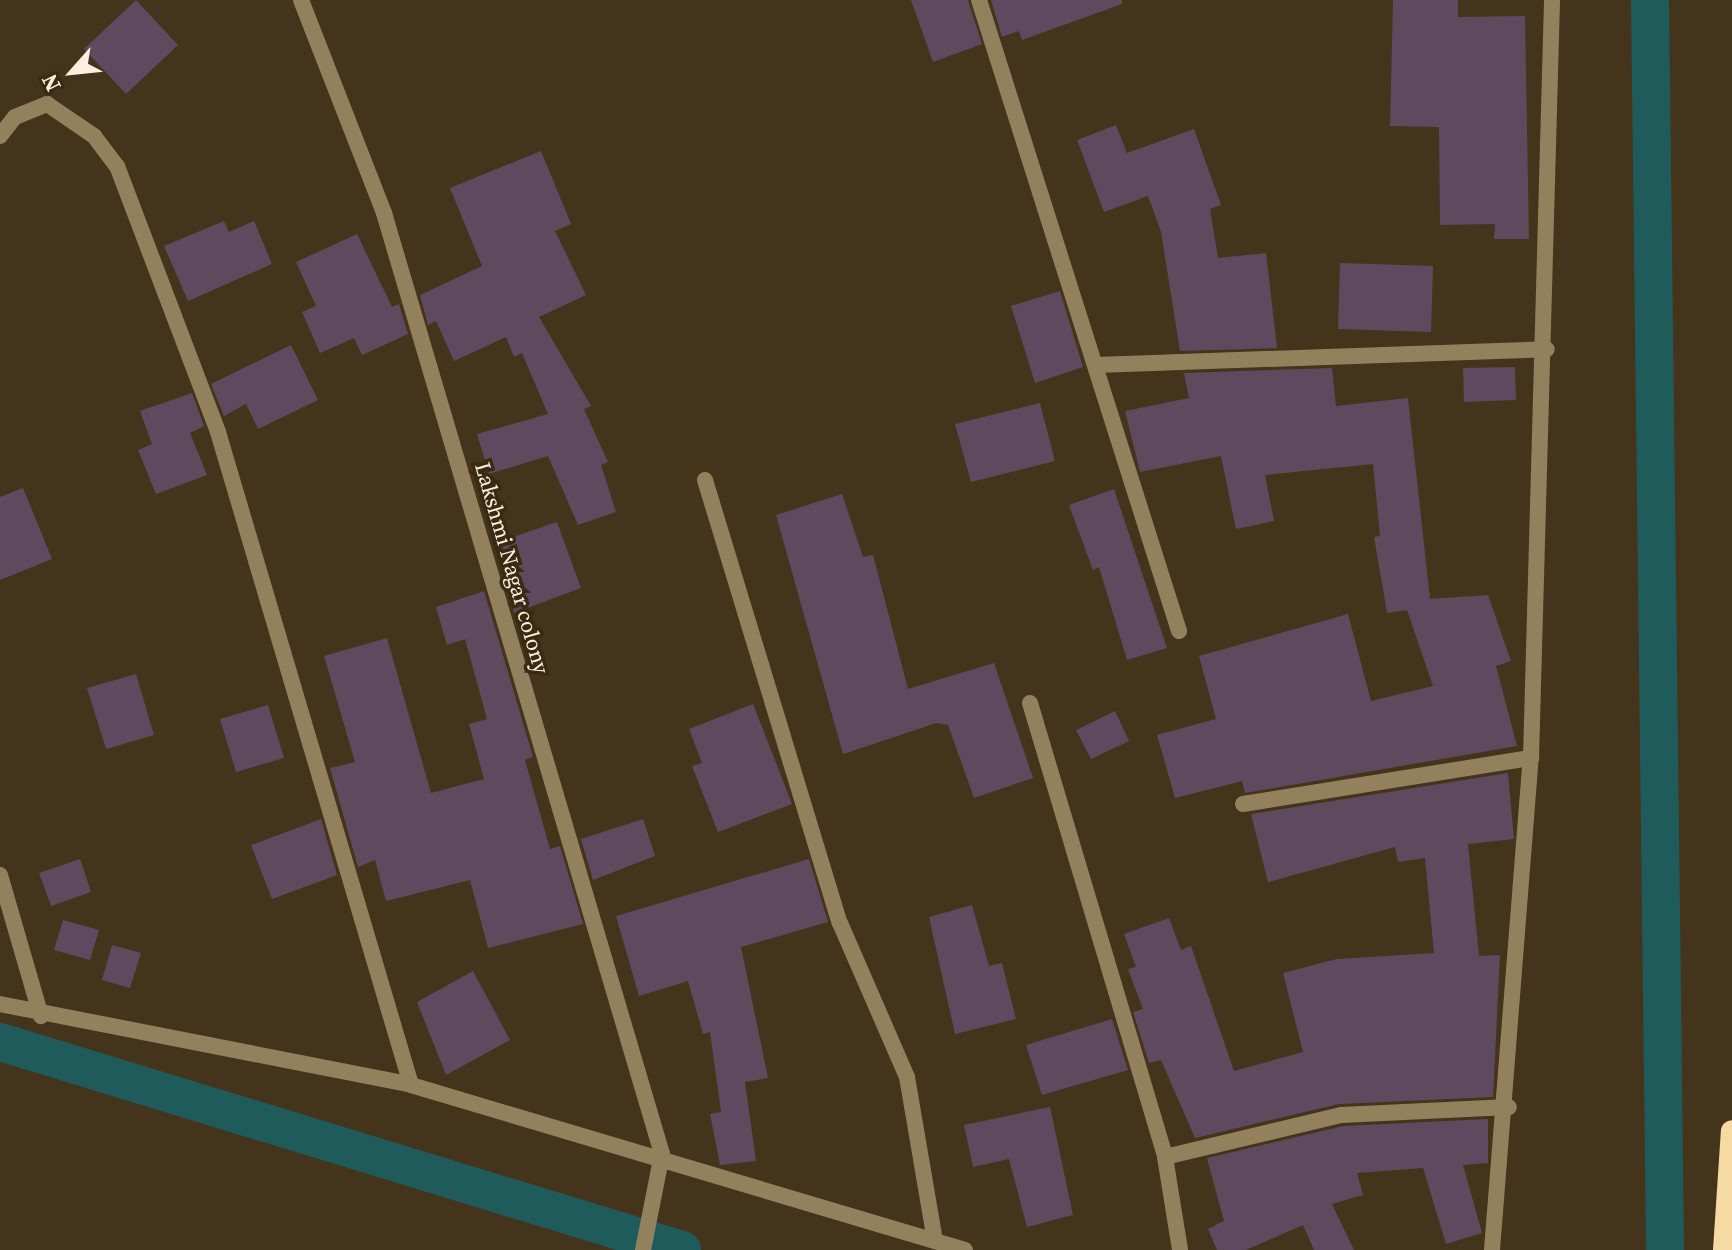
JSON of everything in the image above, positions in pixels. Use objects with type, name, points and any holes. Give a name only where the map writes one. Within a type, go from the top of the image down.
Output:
[{"type":"highway","points":[[1724,1250],[1732,1131]]},
{"type":"street","name":"Lakshmi Nagar colony","points":[[301,0],[384,213],[662,1154]]},
{"type":"street","points":[[979,0],[1179,631]]},
{"type":"street","points":[[1492,1250],[1509,1107],[1531,758],[1547,349],[1552,0]]},
{"type":"street","points":[[0,136],[15,117],[47,104],[94,136],[117,166],[218,432],[411,1085]]},
{"type":"street","points":[[1096,365],[1547,349]]},
{"type":"street","points":[[705,480],[840,923],[907,1077],[935,1240]]},
{"type":"street","points":[[1030,703],[1165,1157],[1180,1250]]},
{"type":"street","points":[[1243,804],[1531,758]]},
{"type":"street","points":[[0,875],[41,1016]]},
{"type":"street","points":[[0,1004],[41,1016],[411,1085],[662,1154],[965,1250]]},
{"type":"street","points":[[1165,1157],[1341,1115],[1509,1107]]},
{"type":"street","points":[[643,1250],[662,1154]]},
{"type":"building","points":[[136,0],[178,45],[126,94],[84,49]]},
{"type":"building","points":[[911,0],[968,0],[982,44],[933,62]]},
{"type":"building","points":[[991,0],[1122,0],[1122,4],[1022,40],[1019,31],[1002,37]]},
{"type":"building","points":[[1393,0],[1458,0],[1458,17],[1525,16],[1529,239],[1494,239],[1495,224],[1440,225],[1439,127],[1390,126]]},
{"type":"building","points":[[1116,125],[1127,153],[1194,129],[1221,205],[1210,209],[1218,258],[1266,253],[1277,348],[1180,351],[1161,232],[1148,196],[1104,212],[1077,140]]},
{"type":"building","points":[[541,151],[571,224],[555,231],[586,295],[539,317],[591,406],[584,409],[608,462],[601,465],[616,512],[578,525],[548,456],[489,474],[477,434],[548,414],[522,353],[514,357],[506,337],[454,361],[436,321],[428,325],[420,295],[482,266],[450,188]]},
{"type":"building","points":[[224,221],[229,232],[254,221],[272,264],[188,301],[164,246]]},
{"type":"building","points":[[357,234],[392,307],[399,304],[408,334],[362,355],[354,338],[320,353],[302,312],[316,306],[296,262]]},
{"type":"building","points":[[1340,263],[1433,266],[1431,332],[1338,329]]},
{"type":"building","points":[[1060,291],[1083,367],[1035,383],[1011,306]]},
{"type":"building","points":[[291,345],[318,400],[258,429],[246,404],[224,416],[211,384]]},
{"type":"building","points":[[1515,367],[1516,400],[1464,402],[1463,368]]},
{"type":"building","points":[[1332,368],[1336,406],[1408,398],[1430,599],[1488,595],[1511,661],[1496,666],[1517,746],[1245,793],[1242,781],[1175,798],[1157,735],[1216,719],[1199,656],[1348,614],[1371,701],[1433,686],[1407,610],[1387,613],[1374,537],[1380,536],[1373,464],[1265,475],[1274,521],[1236,529],[1221,456],[1140,472],[1125,411],[1189,398],[1184,373]]},
{"type":"building","points":[[192,393],[204,426],[190,433],[207,475],[156,494],[138,450],[152,444],[140,411]]},
{"type":"building","points":[[1040,403],[1055,461],[971,482],[955,424]]},
{"type":"building","points":[[23,488],[52,559],[0,580],[0,497]]},
{"type":"building","points":[[1114,489],[1167,648],[1127,660],[1099,567],[1093,570],[1069,505]]},
{"type":"building","points":[[842,494],[863,557],[873,555],[908,689],[994,663],[1033,778],[974,798],[948,725],[936,723],[843,754],[776,515]]},
{"type":"building","points":[[557,522],[581,588],[514,613],[496,543]]},
{"type":"building","points":[[484,591],[533,757],[525,760],[550,849],[560,846],[583,924],[488,948],[470,880],[386,901],[375,860],[358,867],[330,768],[355,762],[324,656],[387,638],[431,793],[484,779],[469,724],[487,719],[465,639],[447,645],[436,607]]},
{"type":"building","points":[[136,674],[154,735],[106,749],[87,688]]},
{"type":"building","points":[[753,704],[792,804],[718,832],[692,766],[702,763],[689,729]]},
{"type":"building","points":[[268,705],[284,758],[236,772],[220,719]]},
{"type":"building","points":[[1115,711],[1129,741],[1091,759],[1076,730]]},
{"type":"building","points":[[1508,773],[1514,839],[1468,844],[1479,956],[1500,955],[1493,1097],[1339,1104],[1195,1138],[1161,1060],[1149,1063],[1133,1012],[1143,1009],[1128,969],[1136,967],[1124,934],[1169,918],[1181,950],[1191,946],[1234,1071],[1303,1052],[1283,973],[1337,959],[1434,953],[1425,858],[1398,862],[1395,847],[1268,882],[1251,814]]},
{"type":"building","points":[[321,819],[337,875],[272,899],[251,845]]},
{"type":"building","points":[[643,819],[655,856],[593,880],[581,839]]},
{"type":"building","points":[[80,859],[91,892],[51,906],[39,873]]},
{"type":"building","points":[[809,859],[828,922],[741,947],[768,1078],[745,1082],[756,1161],[720,1165],[710,1114],[721,1112],[710,1032],[703,1034],[688,981],[639,996],[616,916]]},
{"type":"building","points":[[972,905],[989,966],[1002,963],[1016,1019],[955,1034],[929,917]]},
{"type":"building","points":[[63,920],[99,930],[90,960],[54,950]]},
{"type":"building","points":[[112,945],[141,953],[130,988],[102,980]]},
{"type":"building","points":[[473,971],[510,1040],[446,1075],[417,1002]]},
{"type":"building","points":[[1112,1019],[1128,1070],[1042,1095],[1026,1045]]},
{"type":"building","points":[[1050,1107],[1073,1215],[1027,1227],[1009,1159],[973,1167],[964,1125]]},
{"type":"building","points":[[1488,1119],[1488,1163],[1463,1165],[1482,1233],[1446,1244],[1423,1168],[1357,1173],[1363,1195],[1332,1204],[1354,1250],[1314,1250],[1303,1225],[1246,1250],[1217,1250],[1208,1229],[1224,1221],[1207,1158],[1343,1126]]},
{"type":"waterway","points":[[1650,0],[1665,1250]]},
{"type":"waterway","points":[[0,1042],[682,1250]]}]
